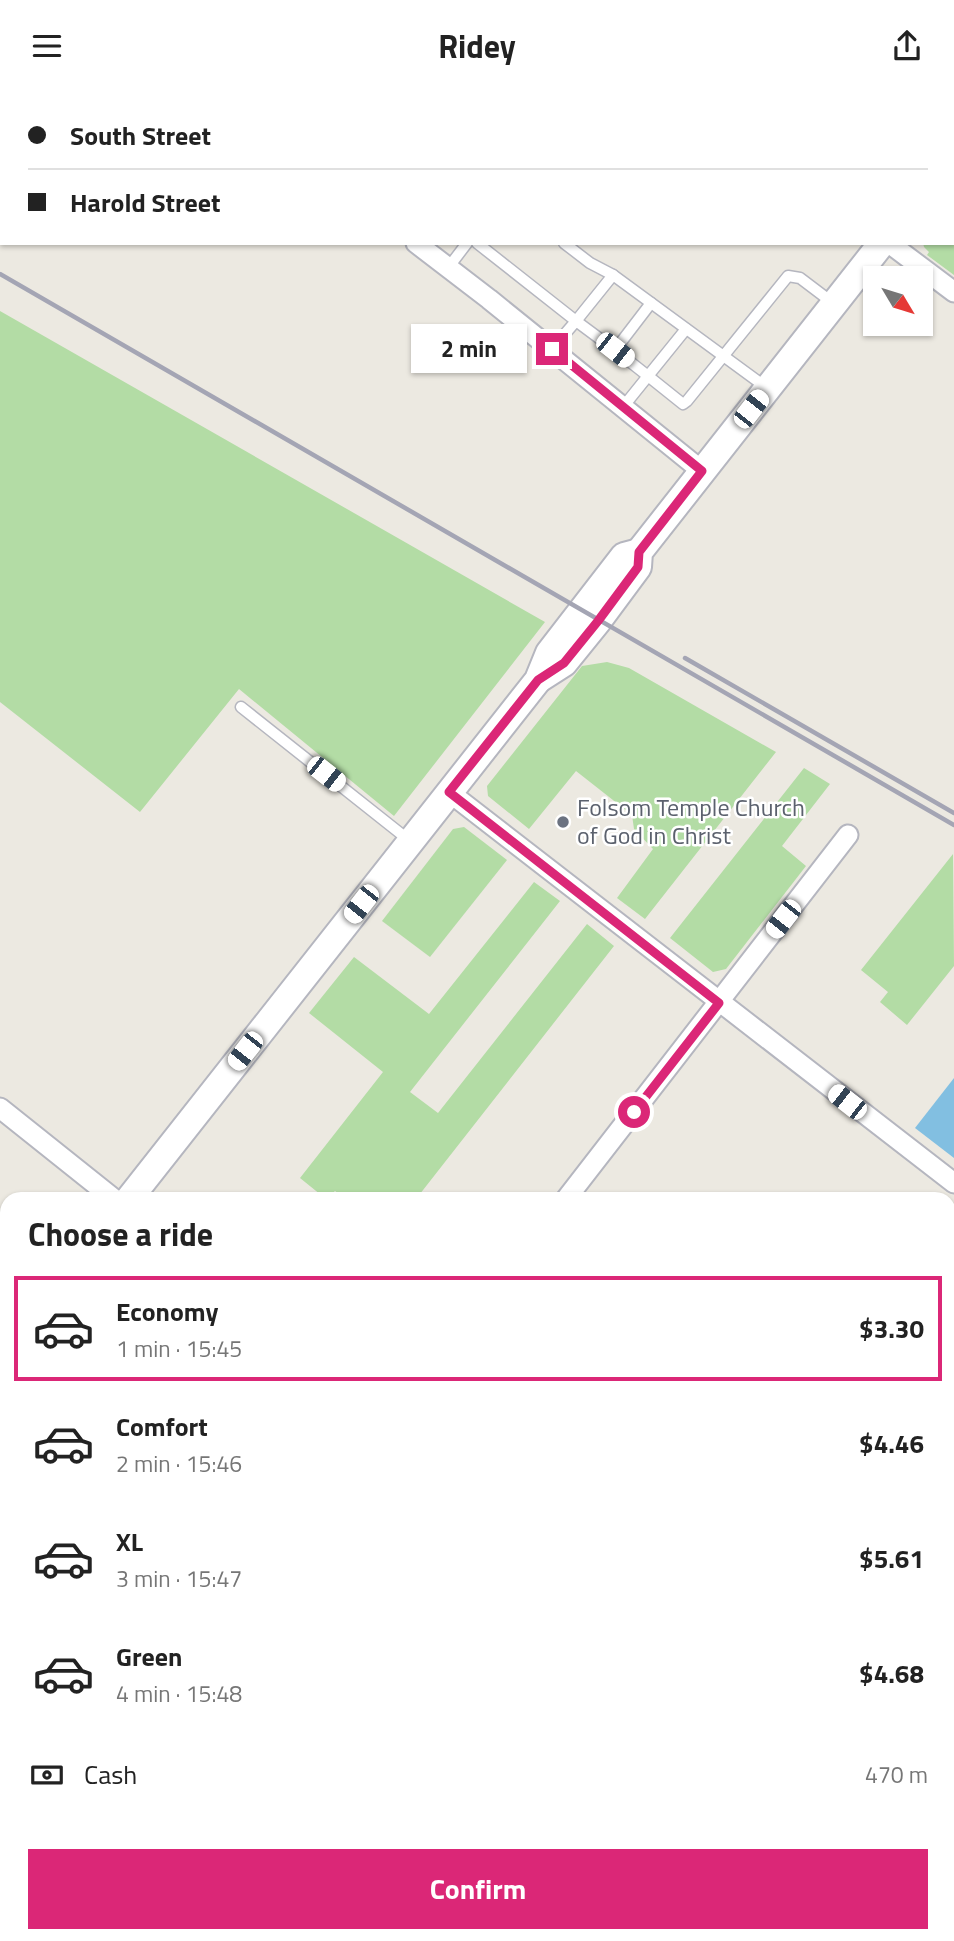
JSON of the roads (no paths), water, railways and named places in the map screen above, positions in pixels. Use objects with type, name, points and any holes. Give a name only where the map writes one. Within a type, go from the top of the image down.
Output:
[{"type":"main road","points":[[134,1192],[538,680],[564,663],[598,621],[638,567],[639,552],[880,245]]},
{"type":"street","points":[[419,245],[702,471]]},
{"type":"street","points":[[892,245],[954,292]]},
{"type":"street","points":[[449,792],[954,1184]]},
{"type":"street","points":[[571,1192],[848,835]]},
{"type":"street","points":[[0,1108],[105,1192]]},
{"type":"lane","points":[[449,268],[466,245]]},
{"type":"lane","points":[[480,245],[683,404],[788,276],[800,278],[834,304]]},
{"type":"lane","points":[[567,245],[590,263],[613,275],[767,389]]},
{"type":"lane","points":[[552,349],[613,275]]},
{"type":"lane","points":[[615,350],[651,303]]},
{"type":"lane","points":[[623,407],[687,329]]},
{"type":"lane","points":[[241,707],[410,841]]},
{"type":"water","points":[[954,1078],[954,1158],[915,1128]]},
{"type":"railway","points":[[0,274],[954,825]]},
{"type":"railway","points":[[685,658],[954,813]]},
{"type":"place","name":"Folsom Temple Church of God in Christ","points":[[563,822]]}]
